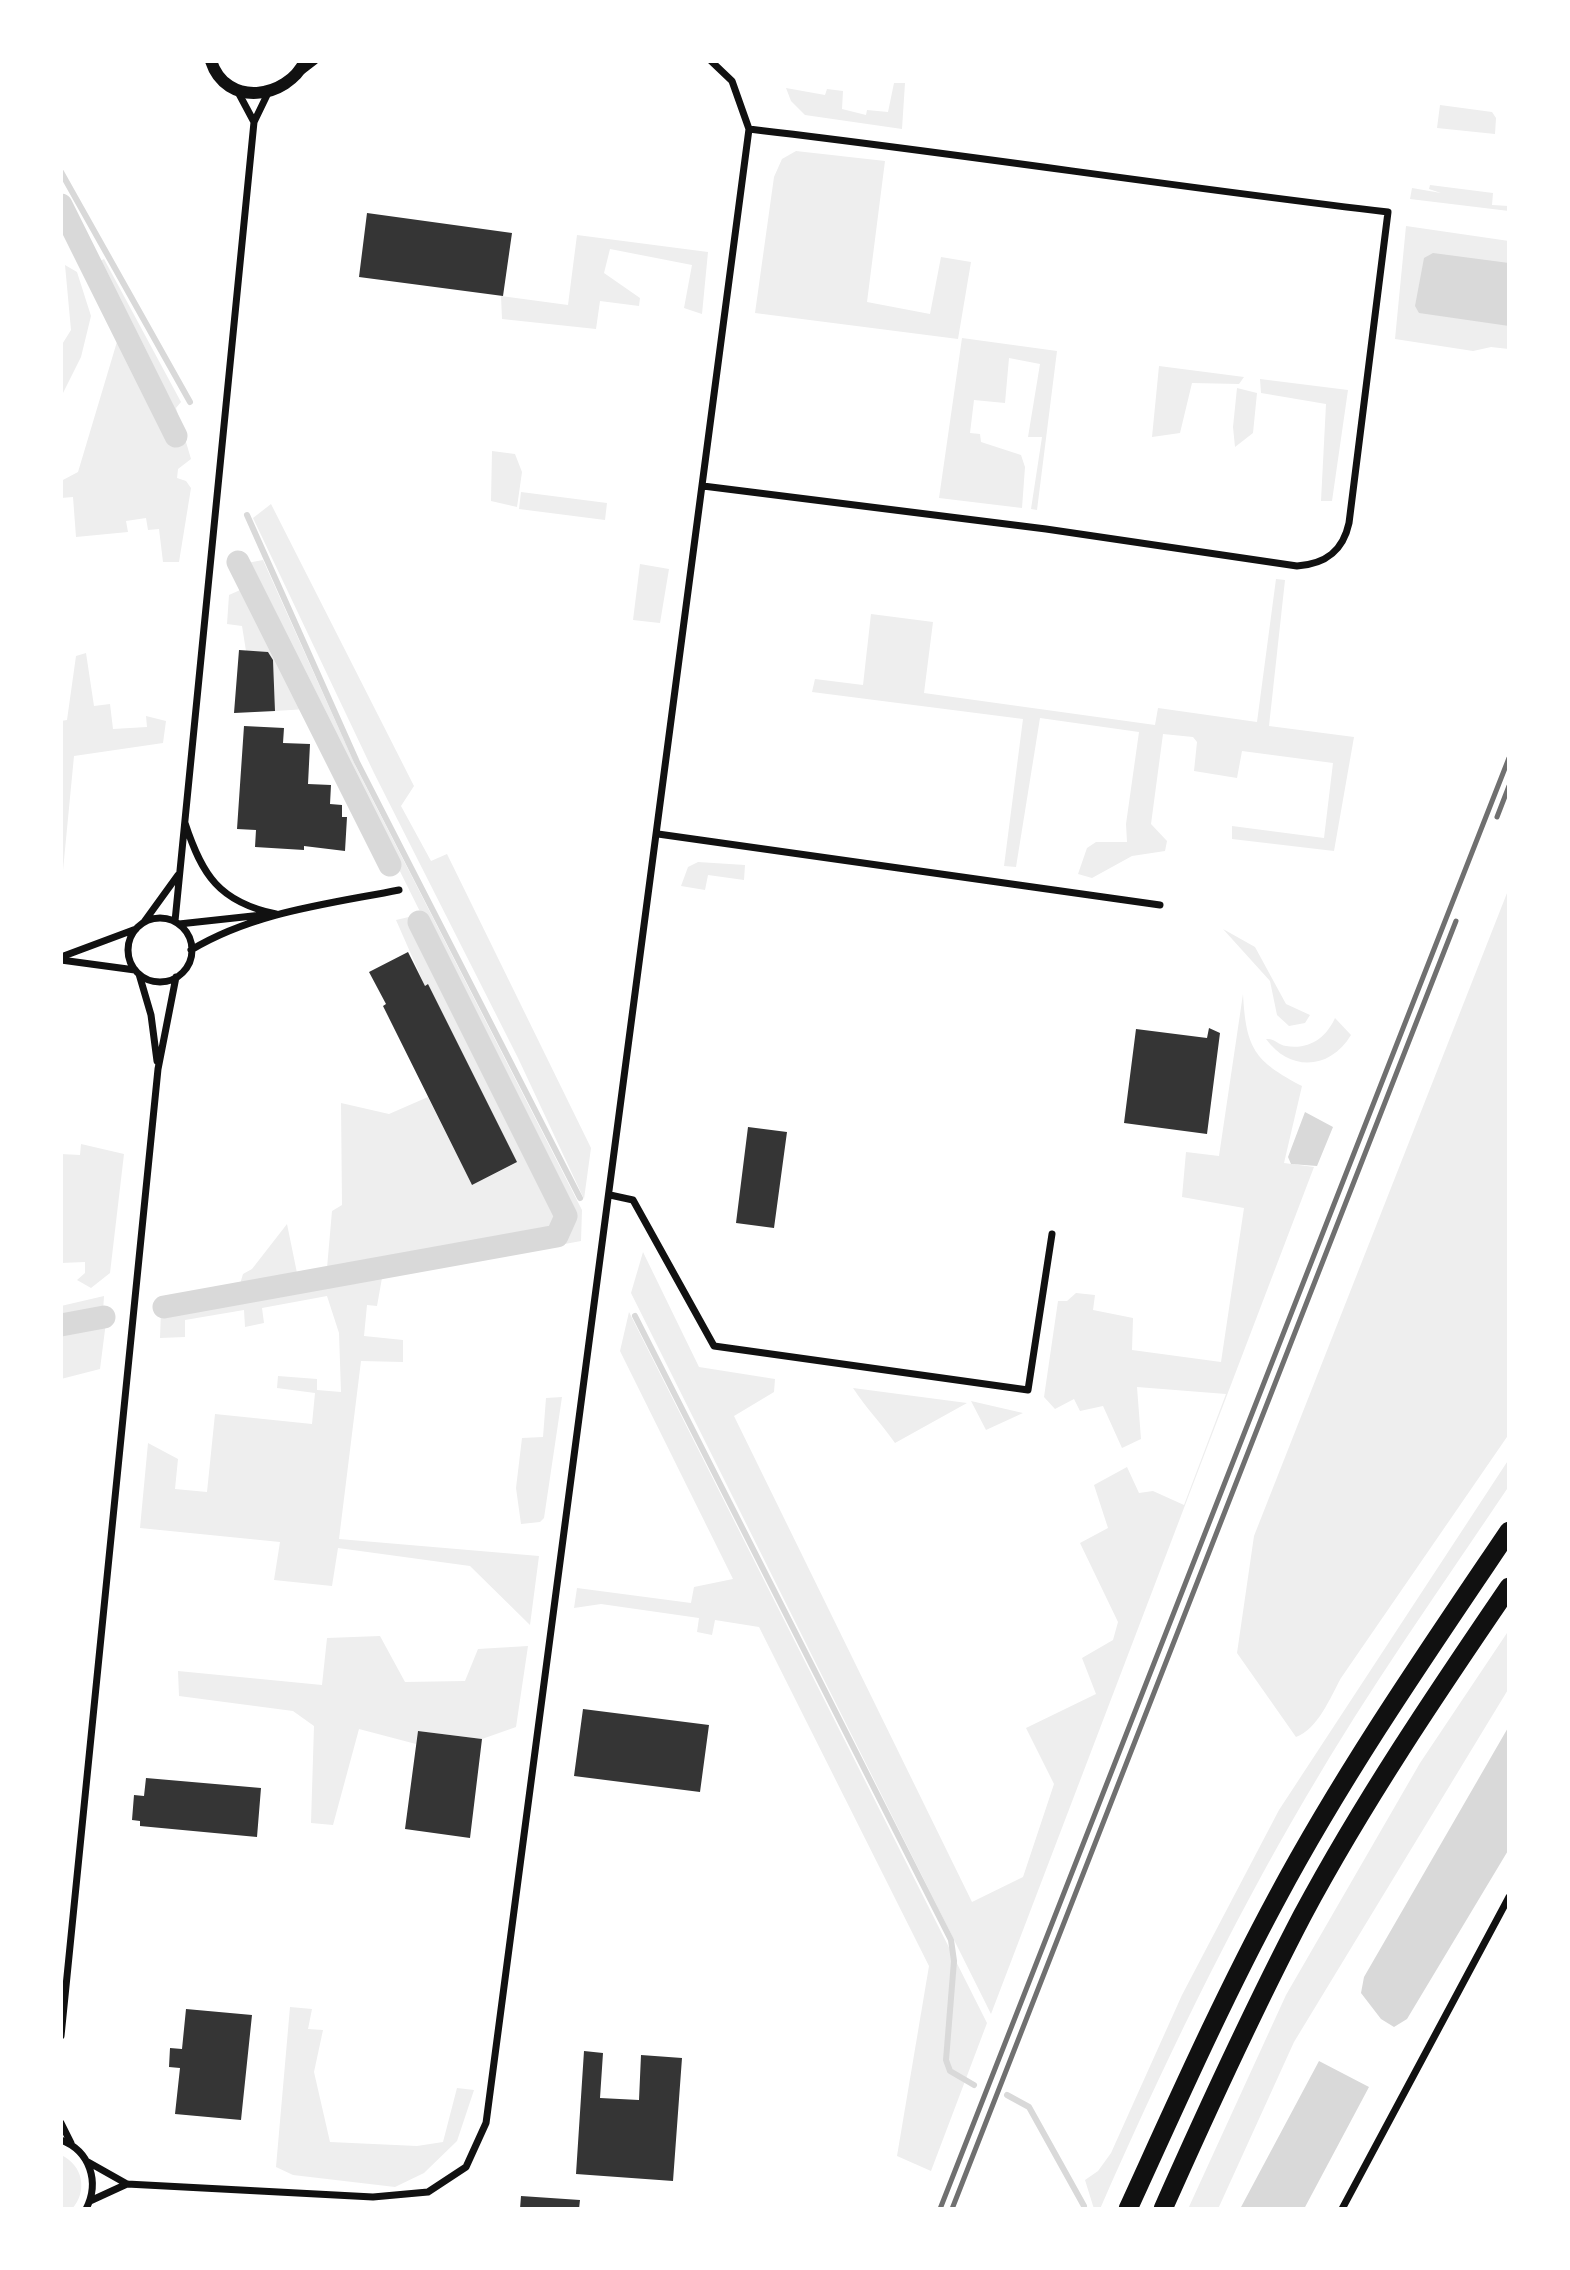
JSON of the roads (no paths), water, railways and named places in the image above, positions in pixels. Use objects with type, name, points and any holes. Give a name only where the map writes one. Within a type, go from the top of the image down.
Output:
[{"type":"highway","points":[[1128,2209],[1215,2018],[1277,1897],[1355,1765],[1509,1531]]},
{"type":"highway","points":[[1163,2209],[1241,2036],[1304,1913],[1419,1724],[1509,1587]]},
{"type":"street","points":[[211,61],[223,80],[237,89],[253,94],[268,93],[283,87],[315,61]]},
{"type":"street","points":[[299,74],[305,61]]},
{"type":"street","points":[[61,2123],[71,2144],[88,2162],[127,2184],[373,2197],[428,2192],[466,2167],[486,2123],[750,129],[732,81],[711,61]]},
{"type":"street","points":[[237,89],[254,122]]},
{"type":"street","points":[[61,958],[137,972],[156,981],[176,977],[184,970],[191,950],[186,932],[177,923],[178,874],[254,122],[268,93]]},
{"type":"street","points":[[703,486],[1033,527],[1297,566],[1322,561],[1334,554],[1346,538],[1349,523],[1388,212],[750,129]]},
{"type":"street","points":[[184,820],[197,859],[216,886],[250,909],[277,914]]},
{"type":"street","points":[[658,834],[1160,905]]},
{"type":"street","points":[[61,958],[136,928],[178,874]]},
{"type":"street","points":[[143,922],[162,918],[177,923],[277,914],[399,890]]},
{"type":"street","points":[[191,950],[234,928],[277,914]]},
{"type":"street","points":[[136,928],[128,945],[128,954],[151,1015],[158,1069]]},
{"type":"street","points":[[61,2036],[158,1069],[176,977]]},
{"type":"street","points":[[610,1195],[633,1200],[714,1346],[1028,1390],[1052,1234]]},
{"type":"street","points":[[1342,2209],[1509,1897]]},
{"type":"street","points":[[61,2140],[71,2144]]},
{"type":"street","points":[[88,2162],[92,2175],[88,2205]]},
{"type":"street","points":[[88,2205],[127,2184]]},
{"type":"waterway","points":[[61,172],[190,402]]},
{"type":"waterway","points":[[61,205],[176,436]]},
{"type":"waterway","points":[[247,515],[357,762],[580,1198]]},
{"type":"waterway","points":[[238,562],[390,865]]},
{"type":"waterway","points":[[164,1307],[557,1236],[566,1216],[419,922]]},
{"type":"waterway","points":[[635,1316],[951,1940],[954,1961],[946,2060],[950,2071],[974,2085]]},
{"type":"waterway","points":[[61,1325],[104,1317]]},
{"type":"waterway","points":[[1007,2095],[1029,2107],[1084,2206]]},
{"type":"railway","points":[[940,2209],[1509,758]]},
{"type":"railway","points":[[1497,817],[1509,786]]},
{"type":"railway","points":[[952,2209],[1456,921]]}]
